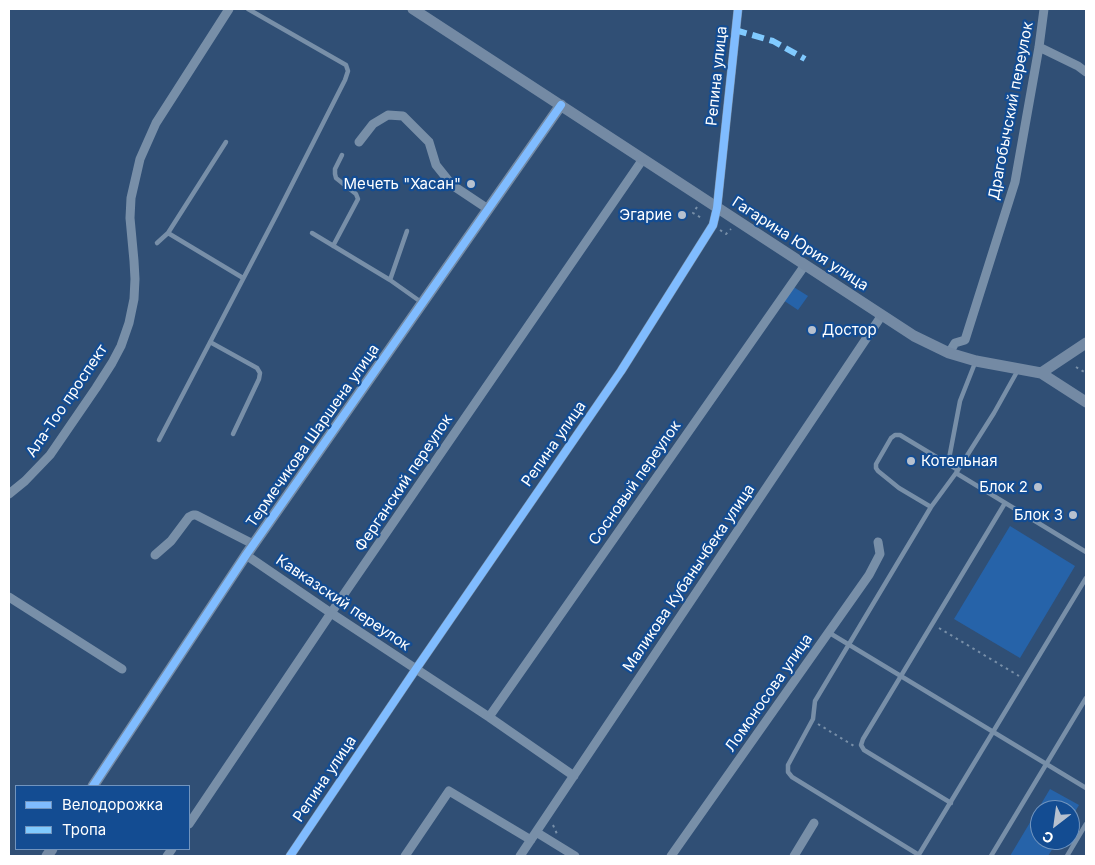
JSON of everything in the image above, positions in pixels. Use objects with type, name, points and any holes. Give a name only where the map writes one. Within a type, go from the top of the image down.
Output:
[{"type":"main road","name":"Гагарина Юрия улица","points":[[413,9],[914,336],[949,353],[976,361],[1041,373],[1086,402]]},
{"type":"main road","name":"Термечикова Шаршена улица","points":[[94,785],[246,554],[561,105]]},
{"type":"main road","points":[[1041,373],[1086,343]]},
{"type":"street","name":"Ала-Тоо проспект","points":[[9,494],[25,482],[50,455],[100,382],[121,346],[134,299],[135,279],[130,198],[140,159],[156,123],[229,9]]},
{"type":"street","name":"Репина улица","points":[[290,856],[621,371],[713,225],[717,208],[738,9]]},
{"type":"street","name":"Драгобычский переулок","points":[[949,353],[955,343],[965,340],[1015,182],[1044,9]]},
{"type":"street","points":[[1039,47],[1078,66],[1086,72]]},
{"type":"street","points":[[359,142],[373,124],[388,115],[403,116],[429,142],[436,165],[452,185],[488,209]]},
{"type":"street","name":"Ферганский переулок","points":[[190,823],[331,613],[643,158]]},
{"type":"street","name":"Сосновый переулок","points":[[489,717],[805,265]]},
{"type":"street","name":"Маликова Кубанычбека улица","points":[[520,856],[882,315]]},
{"type":"street","points":[[155,555],[171,541],[189,517],[193,515],[254,544]]},
{"type":"street","name":"Ломоносова улица","points":[[671,856],[869,575],[880,554],[878,542]]},
{"type":"street","name":"Кавказский переулок","points":[[246,554],[574,776]]},
{"type":"street","points":[[9,597],[122,669]]},
{"type":"street","points":[[405,856],[449,791],[575,856]]},
{"type":"street","points":[[794,856],[814,823]]},
{"type":"lane","points":[[159,440],[346,80],[348,71],[346,65],[248,9]]},
{"type":"lane","points":[[157,243],[168,234],[226,142]]},
{"type":"lane","points":[[333,246],[358,199],[356,194],[336,178],[334,174],[342,155]]},
{"type":"lane","points":[[390,280],[408,231]]},
{"type":"lane","points":[[312,233],[390,280],[422,303]]},
{"type":"lane","points":[[168,234],[243,278]]},
{"type":"lane","points":[[210,342],[257,368],[260,373],[259,379],[233,434]]},
{"type":"lane","points":[[948,464],[960,401],[976,361]]},
{"type":"lane","points":[[1019,369],[957,472],[931,507],[815,701],[812,721],[788,765],[788,772],[792,778],[918,856],[1086,578]]},
{"type":"lane","points":[[931,507],[899,488],[876,468],[876,464],[891,438],[895,435],[900,435],[948,464],[957,472],[1005,503],[1086,552]]},
{"type":"lane","points":[[951,802],[864,750],[861,744],[1005,503]]},
{"type":"lane","points":[[828,632],[1086,788]]},
{"type":"lane","points":[[991,856],[1086,698]]},
{"type":"lane","points":[[1067,856],[1086,824]]},
{"type":"path","points":[[698,205],[694,212],[703,219]]},
{"type":"path","points":[[720,230],[726,234],[732,228]]},
{"type":"path","points":[[1076,367],[1086,373]]},
{"type":"path","points":[[933,624],[1025,680]]},
{"type":"path","points":[[812,721],[856,746],[861,744]]},
{"type":"path","points":[[553,825],[558,836]]},
{"type":"shaded area","points":[[792,286],[808,296],[798,310],[783,300]]},
{"type":"shaded area","points":[[1010,526],[1075,566],[1020,658],[954,619]]},
{"type":"shaded area","points":[[1050,789],[1070,800],[1043,800]]},
{"type":"shaded area","points":[[1030,822],[1030,850],[1052,850],[1048,856],[1010,856]]},
{"type":"marked path","points":[[735,30],[773,41],[805,59]]},
{"type":"cycle path","points":[[290,856],[621,371],[713,225],[717,208],[738,9]]},
{"type":"cycle path","points":[[94,785],[246,555],[561,105]]},
{"type":"place","name":"Мечеть \"Хасан\"","points":[[471,184]]},
{"type":"place","name":"Эгарие","points":[[682,215]]},
{"type":"place","name":"Достор","points":[[812,330]]},
{"type":"place","name":"Котельная","points":[[911,461]]},
{"type":"place","name":"Блок 2","points":[[1038,487]]},
{"type":"place","name":"Блок 3","points":[[1073,515]]}]
